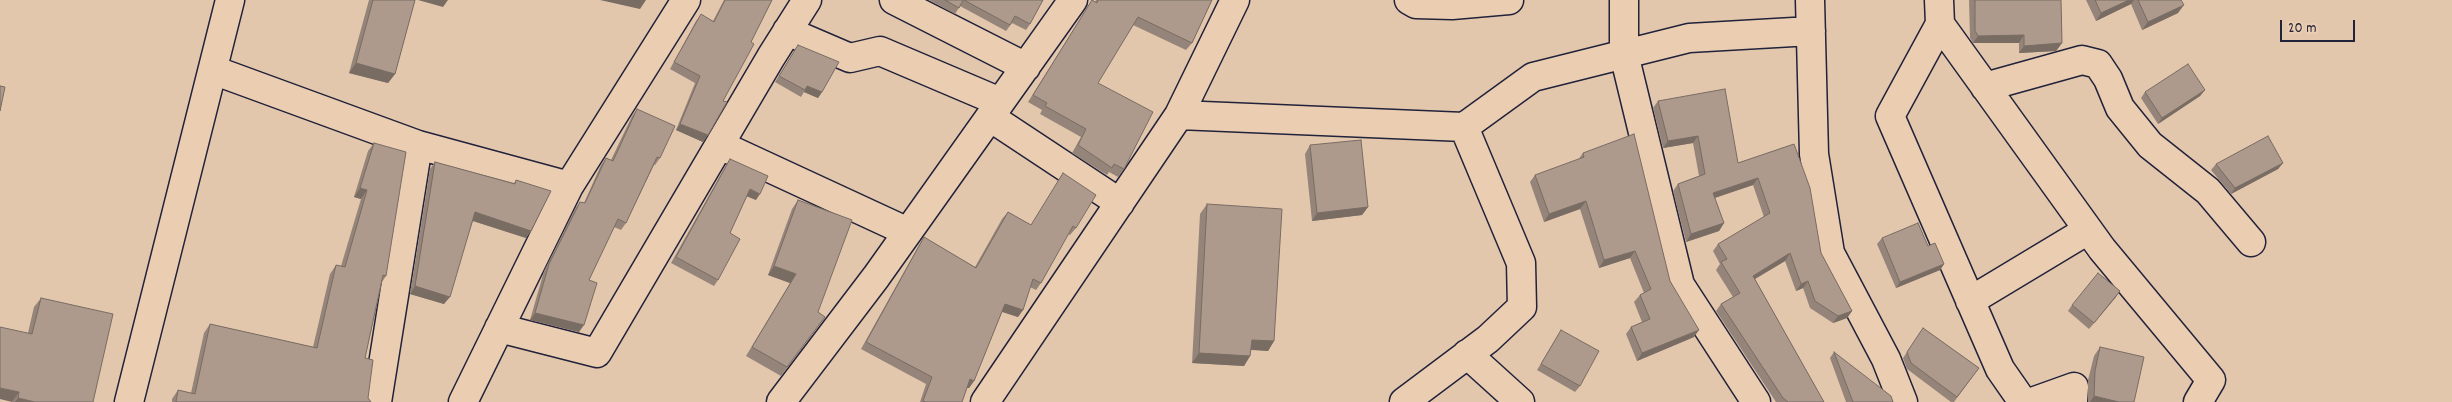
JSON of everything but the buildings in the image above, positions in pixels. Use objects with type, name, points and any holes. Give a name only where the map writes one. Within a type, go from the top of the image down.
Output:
[{"type":"street","points":[[129,402],[230,0]]},
{"type":"street","points":[[463,402],[569,186],[686,0]]},
{"type":"street","points":[[499,328],[597,353],[807,0]]},
{"type":"street","points":[[894,0],[1026,67]]},
{"type":"street","points":[[781,402],[908,232],[1073,0]]},
{"type":"street","points":[[997,398],[1120,203],[1179,115],[1235,0]]},
{"type":"street","points":[[1409,0],[1416,4],[1452,5],[1508,0]]},
{"type":"street","points":[[1624,0],[1624,54],[1680,285],[1756,402]]},
{"type":"street","points":[[1810,0],[1814,154],[1830,253],[1886,359],[1903,402]]},
{"type":"street","points":[[1939,12],[1985,87],[2088,230],[2210,380],[2198,402]]},
{"type":"street","points":[[1939,12],[1890,116],[2000,369],[2024,402]]},
{"type":"street","points":[[787,31],[850,58],[880,51],[995,110],[1120,203]]},
{"type":"street","points":[[1179,115],[1464,127],[1533,77],[1689,38],[1811,31]]},
{"type":"street","points":[[1985,87],[2082,60],[2098,64],[2108,78],[2120,108],[2150,145],[2208,191],[2251,242]]},
{"type":"street","points":[[212,70],[418,145],[569,186]]},
{"type":"street","points":[[1404,402],[1467,354],[1522,307],[1521,263],[1464,127]]},
{"type":"street","points":[[378,402],[418,145]]},
{"type":"street","points":[[720,145],[908,232]]},
{"type":"street","points":[[1970,301],[2088,230]]},
{"type":"street","points":[[1467,354],[1520,402]]},
{"type":"street","points":[[2032,402],[2074,387],[2073,402]]}]
